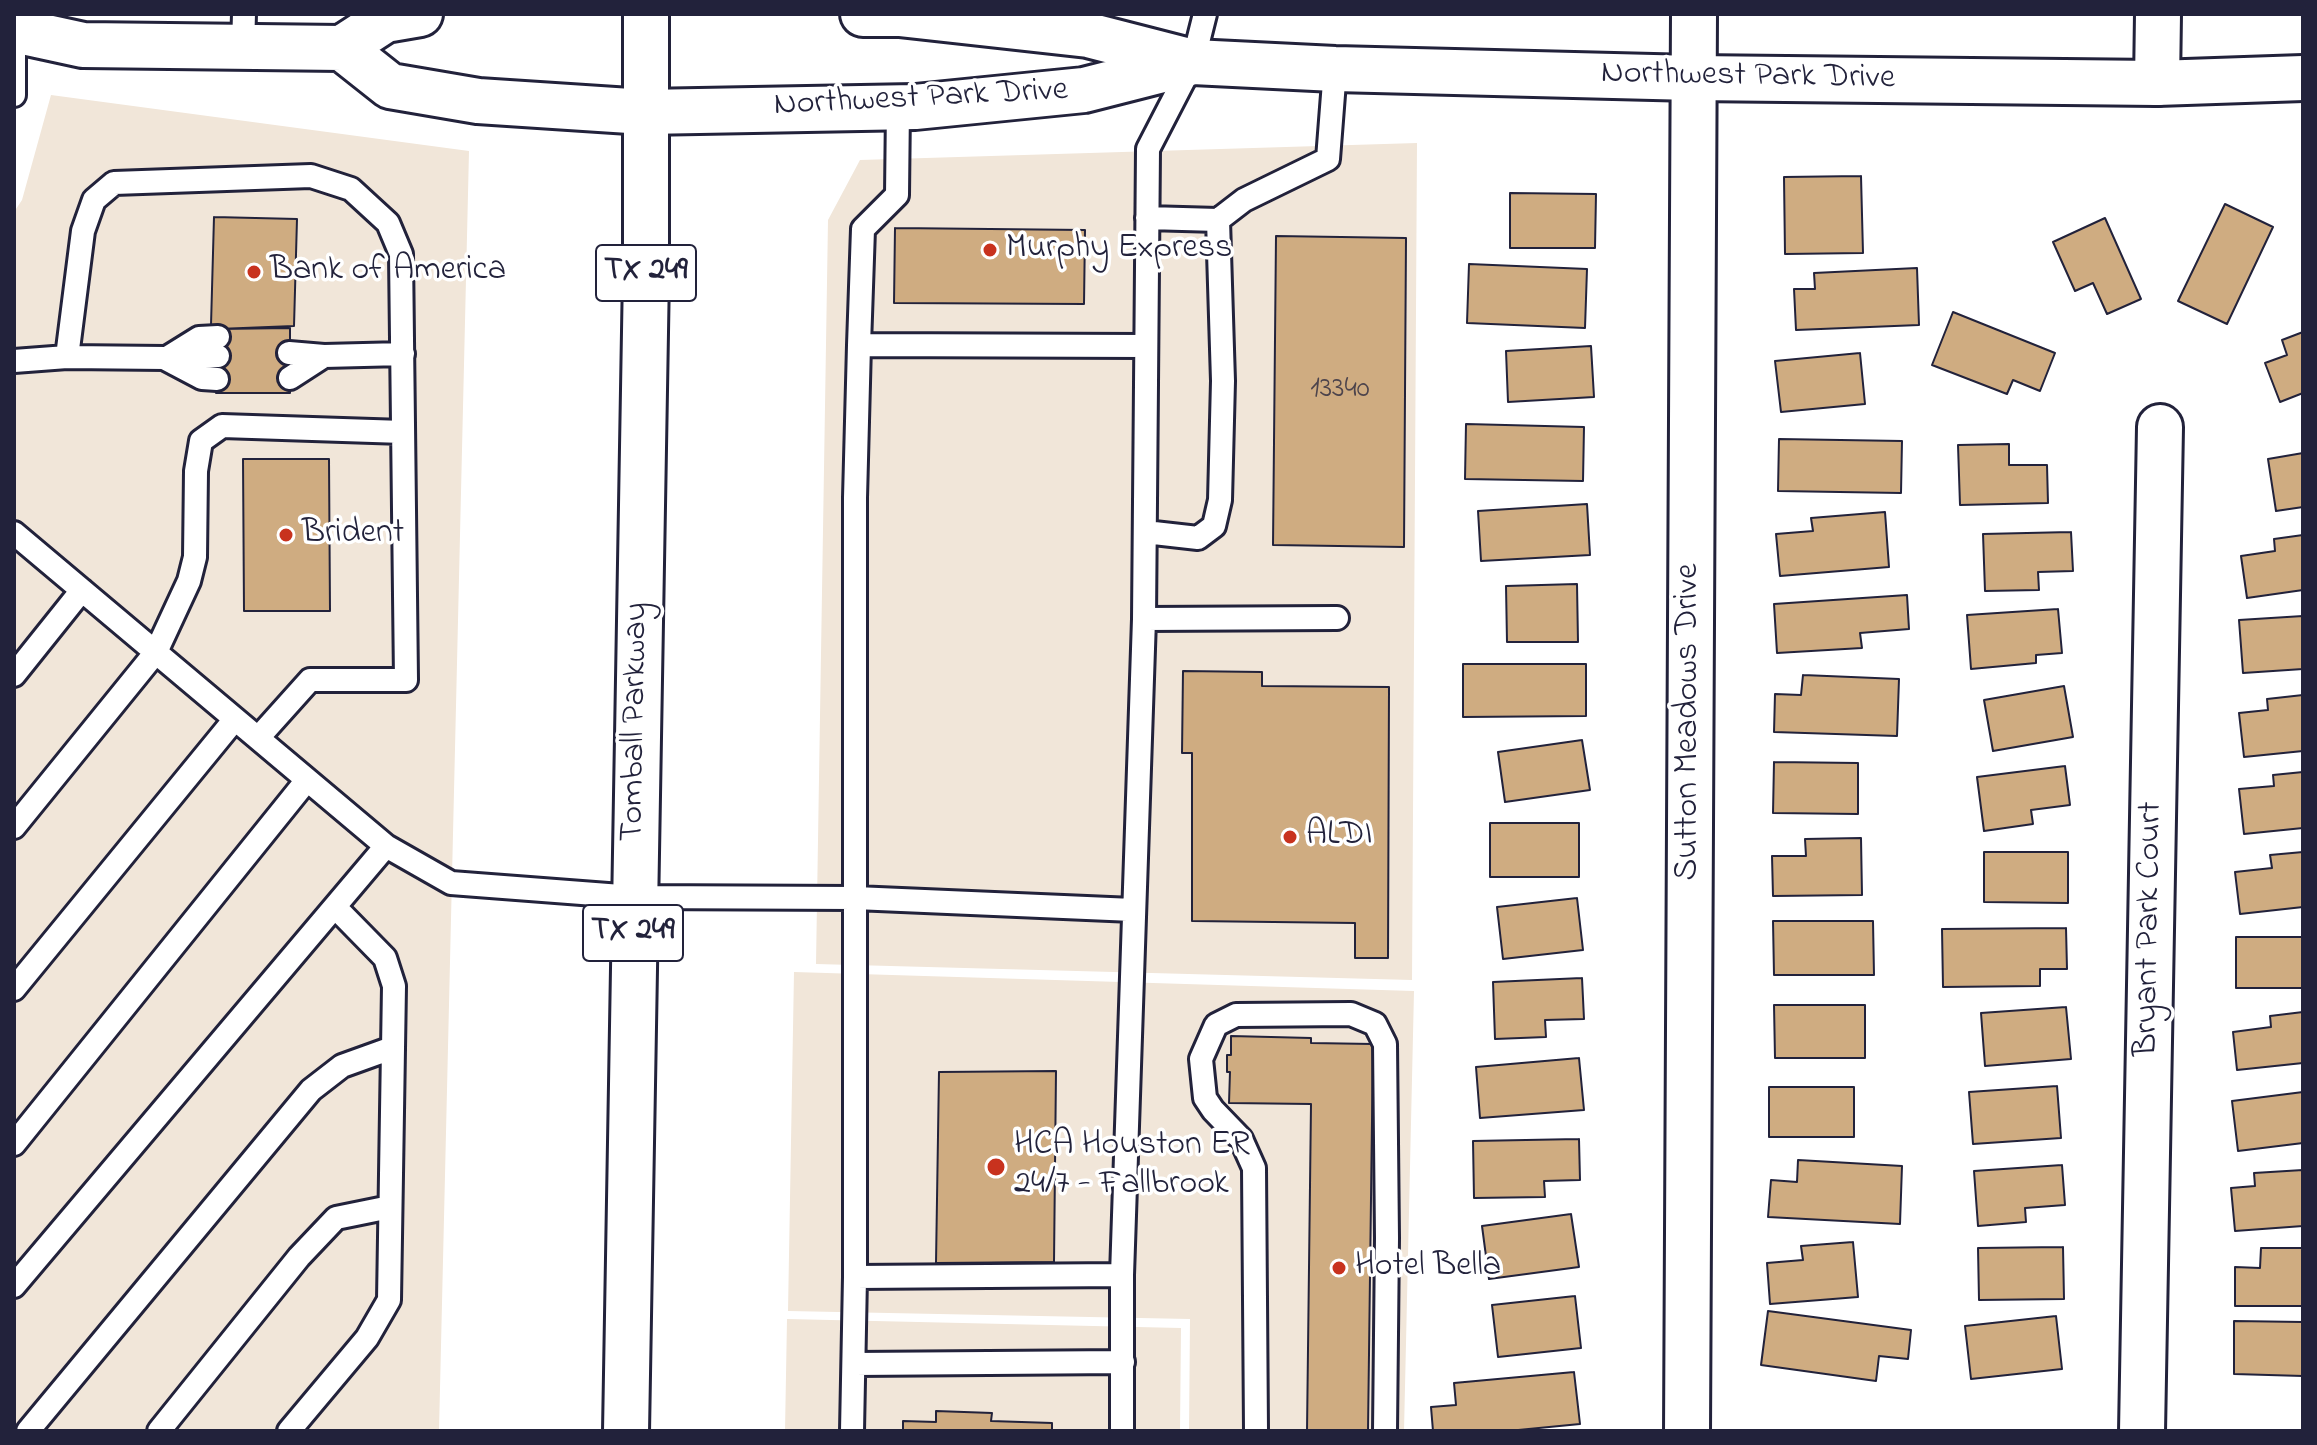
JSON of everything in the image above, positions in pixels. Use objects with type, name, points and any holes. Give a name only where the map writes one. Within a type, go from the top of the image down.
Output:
[{"type":"street","name":"Tomball Parkway","points":[[626,1431],[646,288],[646,14]]},
{"type":"street","name":"Northwest Park Drive","points":[[863,14],[953,17],[1088,35],[1193,62],[1335,69],[1693,78],[2157,83],[2303,78]]},
{"type":"street","name":"Sutton Meadows Drive","points":[[1687,1431],[1694,14]]},
{"type":"street","points":[[2157,83],[2158,14]]},
{"type":"street","points":[[14,29],[83,45],[244,30],[342,48],[385,20],[408,15]]},
{"type":"street","name":"Northwest Park Drive","points":[[342,48],[390,86],[478,101],[645,112],[898,107],[1084,90],[1193,62]]},
{"type":"street","name":"Bryant Park Court","points":[[2142,1431],[2160,427]]},
{"type":"lane","points":[[14,29],[20,14]]},
{"type":"lane","points":[[1122,1431],[1122,1275],[1144,619],[1148,149],[1193,62],[1205,14]]},
{"type":"lane","points":[[14,40],[14,95]]},
{"type":"lane","points":[[1147,218],[1218,220],[1244,200],[1328,159],[1335,69]]},
{"type":"lane","points":[[852,1431],[855,1277],[855,486],[863,229],[897,195],[898,107]]},
{"type":"lane","points":[[67,357],[83,231],[94,200],[114,183],[311,176],[351,189],[388,223],[401,254],[406,680],[310,680],[258,738]]},
{"type":"lane","points":[[1145,532],[1198,538],[1214,526],[1220,500],[1223,381],[1218,220]]},
{"type":"lane","points":[[165,358],[199,338],[218,346]]},
{"type":"lane","points":[[290,344],[324,356],[403,354]]},
{"type":"lane","points":[[859,345],[1146,346]]},
{"type":"lane","points":[[290,378],[324,356]]},
{"type":"lane","points":[[14,361],[67,357],[165,358],[202,378],[217,379]]},
{"type":"lane","points":[[14,827],[156,652],[189,581],[195,557],[196,471],[201,441],[222,426],[403,432]]},
{"type":"lane","points":[[14,533],[386,846],[451,883],[634,897],[855,898],[1133,910]]},
{"type":"lane","points":[[14,675],[82,590]]},
{"type":"lane","points":[[1144,619],[1337,618]]},
{"type":"lane","points":[[14,989],[235,719]]},
{"type":"lane","points":[[14,1144],[307,780]]},
{"type":"lane","points":[[14,1286],[386,846]]},
{"type":"lane","points":[[289,1431],[367,1338],[389,1300],[394,986],[385,958],[335,907]]},
{"type":"lane","points":[[1256,1431],[1254,1168],[1241,1139],[1205,1098],[1201,1059],[1216,1025],[1236,1015],[1351,1014],[1375,1024],[1385,1044],[1385,1431]]},
{"type":"lane","points":[[28,1431],[311,1090],[342,1066],[392,1048]]},
{"type":"lane","points":[[159,1431],[299,1257],[336,1218],[390,1207]]},
{"type":"lane","points":[[855,1277],[1122,1275]]},
{"type":"lane","points":[[854,1364],[1123,1362]]},
{"type":"shaded area","points":[[51,95],[469,151],[439,1431],[14,1431],[14,212],[22,200]]},
{"type":"shaded area","points":[[1417,143],[1412,980],[816,964],[828,220],[860,160]]},
{"type":"shaded area","points":[[794,972],[1414,991],[1404,1431],[1189,1431],[1190,1319],[788,1311]]},
{"type":"shaded area","points":[[787,1319],[1181,1328],[1180,1431],[785,1431]]},
{"type":"building","points":[[1861,176],[1863,253],[1785,254],[1784,177]]},
{"type":"building","points":[[1510,193],[1596,194],[1595,248],[1510,248]]},
{"type":"building","points":[[2225,204],[2273,227],[2227,324],[2178,301]]},
{"type":"building","name":"Bank of America","points":[[214,217],[297,219],[294,326],[218,329],[211,325]]},
{"type":"building","points":[[2105,218],[2141,299],[2107,314],[2093,283],[2075,291],[2053,242]]},
{"type":"building","name":"Murphy Express","points":[[895,228],[1085,230],[1084,304],[894,303]]},
{"type":"building","points":[[1276,236],[1406,238],[1404,547],[1273,545]]},
{"type":"building","points":[[1469,264],[1587,269],[1585,328],[1467,323]]},
{"type":"building","points":[[1917,268],[1919,325],[1796,330],[1794,289],[1815,289],[1814,273]]},
{"type":"building","points":[[1953,312],[2055,353],[2040,391],[2013,380],[2007,394],[1932,365]]},
{"type":"building","points":[[290,328],[290,393],[216,393],[218,329]]},
{"type":"building","points":[[2303,332],[2303,393],[2280,402],[2265,363],[2287,355],[2282,340]]},
{"type":"building","points":[[1591,346],[1594,397],[1508,402],[1506,351]]},
{"type":"building","points":[[1860,353],[1865,404],[1781,412],[1775,361]]},
{"type":"building","points":[[1466,424],[1584,427],[1583,481],[1465,479]]},
{"type":"building","points":[[1779,439],[1902,441],[1901,493],[1778,491]]},
{"type":"building","points":[[2009,444],[2009,465],[2047,465],[2048,503],[1960,505],[1958,445]]},
{"type":"building","points":[[2303,453],[2303,507],[2276,511],[2268,459]]},
{"type":"building","name":"Brident","points":[[243,459],[329,459],[330,611],[244,611]]},
{"type":"building","points":[[1587,504],[1590,555],[1481,561],[1478,511]]},
{"type":"building","points":[[1885,512],[1889,567],[1780,576],[1776,534],[1813,531],[1811,518]]},
{"type":"building","points":[[2071,532],[2073,571],[2038,572],[2039,590],[1985,591],[1983,534]]},
{"type":"building","points":[[2303,535],[2303,590],[2247,598],[2241,556],[2275,551],[2274,539]]},
{"type":"building","points":[[1577,584],[1578,642],[1507,642],[1506,586]]},
{"type":"building","points":[[1907,595],[1909,629],[1860,633],[1862,648],[1777,653],[1774,604]]},
{"type":"building","points":[[2058,609],[2062,653],[2036,655],[2036,663],[1971,669],[1967,615]]},
{"type":"building","points":[[2303,616],[2303,669],[2243,673],[2239,620]]},
{"type":"building","points":[[1463,664],[1586,664],[1586,716],[1463,717]]},
{"type":"building","name":"ALDI","points":[[1183,671],[1262,672],[1262,686],[1389,687],[1388,958],[1355,958],[1355,923],[1192,921],[1192,753],[1182,753]]},
{"type":"building","points":[[1803,675],[1899,679],[1897,736],[1774,732],[1775,694],[1801,695]]},
{"type":"building","points":[[2064,686],[2073,737],[1993,751],[1984,700]]},
{"type":"building","points":[[2303,695],[2303,751],[2244,757],[2239,713],[2268,710],[2267,699]]},
{"type":"building","points":[[1582,740],[1590,790],[1505,802],[1498,752]]},
{"type":"building","points":[[1774,762],[1858,763],[1858,814],[1773,813]]},
{"type":"building","points":[[2065,766],[2070,805],[2031,810],[2033,824],[1984,831],[1977,777]]},
{"type":"building","points":[[2303,772],[2303,828],[2244,834],[2239,789],[2274,786],[2273,775]]},
{"type":"building","points":[[1490,823],[1579,823],[1579,877],[1490,877]]},
{"type":"building","points":[[1861,838],[1862,895],[1773,896],[1772,856],[1806,856],[1805,839]]},
{"type":"building","points":[[1984,852],[2068,852],[2068,903],[1984,902]]},
{"type":"building","points":[[2303,852],[2303,907],[2240,914],[2235,872],[2272,868],[2270,855]]},
{"type":"building","points":[[1577,898],[1583,950],[1503,959],[1497,907]]},
{"type":"building","points":[[1773,921],[1873,921],[1874,975],[1774,975]]},
{"type":"building","points":[[2066,928],[2067,969],[2040,969],[2040,986],[1943,987],[1942,929]]},
{"type":"building","points":[[2236,937],[2303,937],[2303,988],[2236,988]]},
{"type":"building","points":[[1582,978],[1584,1019],[1545,1020],[1546,1037],[1495,1039],[1493,982]]},
{"type":"building","points":[[1774,1005],[1865,1005],[1865,1058],[1775,1058]]},
{"type":"building","points":[[2066,1007],[2071,1059],[1985,1066],[1981,1013]]},
{"type":"building","points":[[2303,1012],[2303,1063],[2237,1070],[2233,1032],[2271,1027],[2270,1016]]},
{"type":"building","name":"Hotel Bella","points":[[1231,1036],[1311,1038],[1311,1043],[1373,1044],[1368,1431],[1307,1431],[1311,1104],[1229,1103],[1227,1055],[1231,1055]]},
{"type":"building","points":[[1579,1058],[1584,1110],[1480,1118],[1476,1067]]},
{"type":"building","name":"HCA Houston ER 24/7 - Fallbrook","points":[[1056,1071],[1054,1262],[936,1263],[939,1072]]},
{"type":"building","points":[[2057,1086],[2061,1138],[1973,1144],[1969,1092]]},
{"type":"building","points":[[1769,1087],[1854,1087],[1854,1137],[1769,1137]]},
{"type":"building","points":[[2303,1092],[2303,1143],[2238,1151],[2232,1101]]},
{"type":"building","points":[[1579,1139],[1580,1180],[1544,1181],[1545,1197],[1474,1198],[1473,1141]]},
{"type":"building","points":[[1798,1160],[1902,1166],[1900,1224],[1768,1217],[1771,1180],[1797,1182]]},
{"type":"building","points":[[2062,1165],[2065,1205],[2025,1208],[2026,1222],[1978,1226],[1974,1171]]},
{"type":"building","points":[[2303,1170],[2303,1226],[2235,1231],[2231,1188],[2255,1186],[2254,1173]]},
{"type":"building","points":[[1571,1214],[1579,1267],[1489,1279],[1482,1226]]},
{"type":"building","points":[[1853,1242],[1858,1297],[1770,1304],[1767,1263],[1803,1260],[1801,1246]]},
{"type":"building","points":[[2063,1247],[2064,1299],[1979,1300],[1978,1248]]},
{"type":"building","points":[[2261,1248],[2303,1248],[2303,1306],[2235,1306],[2235,1267],[2260,1268]]},
{"type":"building","points":[[1575,1296],[1581,1348],[1498,1357],[1492,1305]]},
{"type":"building","points":[[1768,1311],[1911,1330],[1908,1359],[1879,1356],[1876,1381],[1761,1365]]},
{"type":"building","points":[[2056,1316],[2062,1369],[1971,1379],[1965,1326]]},
{"type":"building","points":[[2234,1321],[2303,1322],[2303,1376],[2234,1374]]},
{"type":"building","points":[[1574,1372],[1580,1424],[1508,1431],[1433,1431],[1431,1407],[1456,1405],[1454,1383]]},
{"type":"building","points":[[936,1411],[992,1413],[991,1421],[1052,1423],[1052,1431],[903,1431],[903,1421],[936,1422]]},
{"type":"place","name":"Murphy Express","points":[[990,250]]},
{"type":"place","name":"Bank of America","points":[[254,272]]},
{"type":"place","name":"Brident","points":[[286,535]]},
{"type":"place","name":"ALDI","points":[[1290,837]]},
{"type":"place","name":"HCA Houston ER 24/7 - Fallbrook","points":[[996,1167]]},
{"type":"place","name":"Hotel Bella","points":[[1339,1268]]}]
